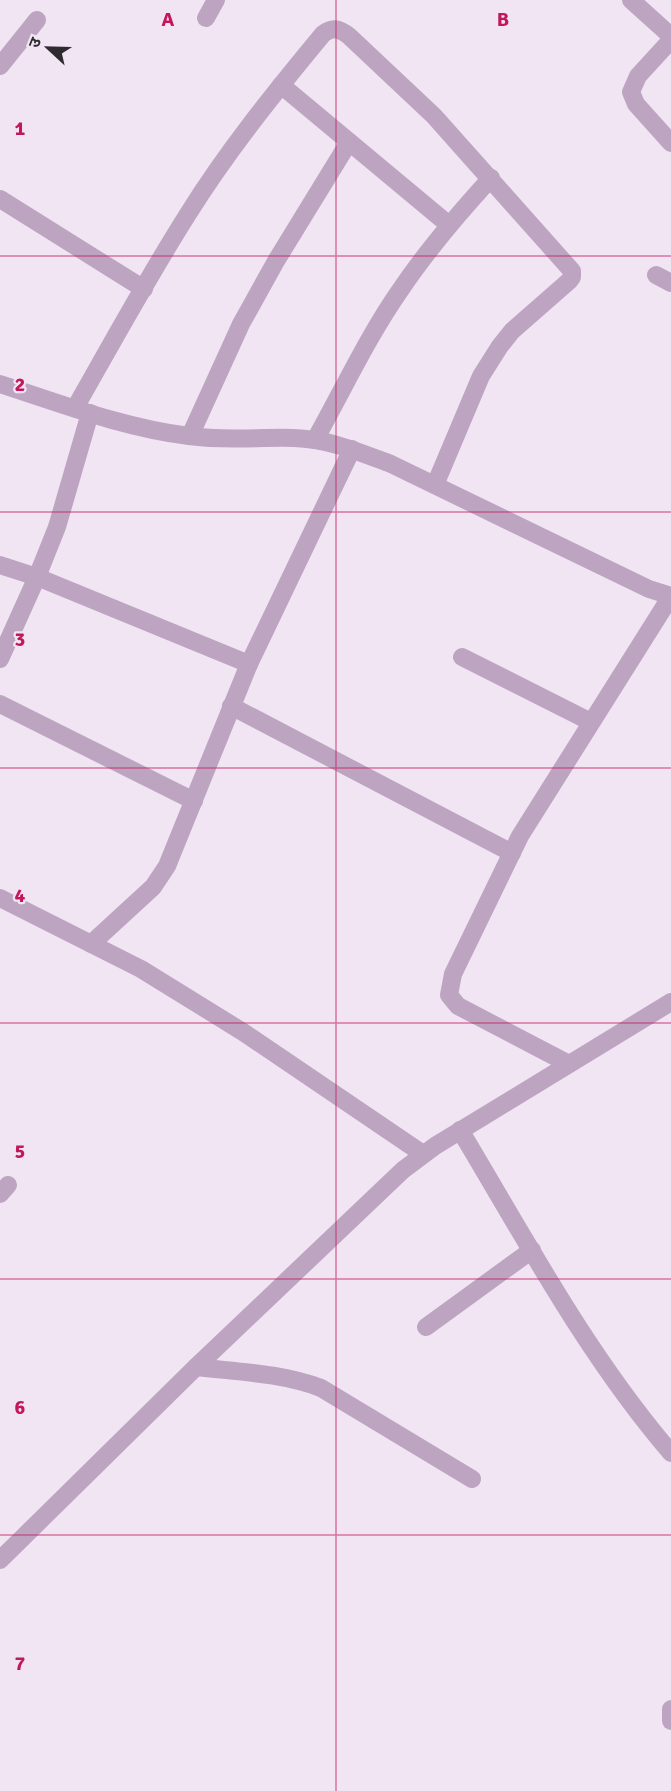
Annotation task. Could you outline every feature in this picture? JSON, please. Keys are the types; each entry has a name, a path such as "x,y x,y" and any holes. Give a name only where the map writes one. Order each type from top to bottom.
{"street":[{"path":"206,18 216,0"},
{"path":"631,0 671,38 638,75 632,92 636,104 671,143"},
{"path":"0,66 38,20"},
{"path":"0,659 37,577 68,494 82,411 144,288 194,205 244,132 323,34 332,29 341,30 434,116 570,267 572,277 566,285 512,331 489,362 435,486"},
{"path":"281,85 449,225"},
{"path":"190,436 241,324 276,261 349,142"},
{"path":"315,440 401,289 449,225 490,178"},
{"path":"0,199 144,288"},
{"path":"0,384 82,411 190,436 295,438 315,440 352,449 391,464 649,589 671,596 520,836 453,974 449,994 458,1006 569,1064"},
{"path":"91,944 159,879 171,859 249,664 352,449"},
{"path":"0,565 37,577 249,664"},
{"path":"462,657 591,722"},
{"path":"0,704 194,801"},
{"path":"231,706 512,853"},
{"path":"0,898 141,969 243,1032 423,1154"},
{"path":"0,1560 373,1197 423,1154 671,1002"},
{"path":"460,1130 607,1372 638,1415 671,1453"},
{"path":"426,1327 532,1250"},
{"path":"196,1367 274,1375 296,1379 321,1388 472,1479"},
{"path":"671,1709 671,1721"}]}
